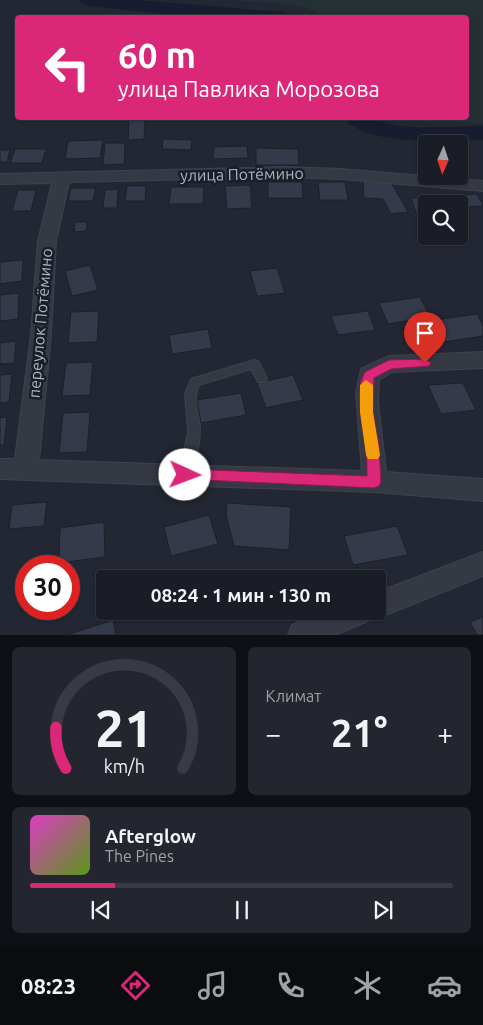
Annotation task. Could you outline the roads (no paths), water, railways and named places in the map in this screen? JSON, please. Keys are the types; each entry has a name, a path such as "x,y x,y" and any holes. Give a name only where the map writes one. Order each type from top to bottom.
{"street":[{"name":"улица Потёмино","path":"0,179 322,173 483,186"},
{"name":"переулок Потёмино","path":"26,469 42,335 47,241 62,178"},
{"path":"374,482 373,446 366,412 366,385 369,375 389,364 483,360"},
{"path":"0,469 374,482 483,490"},
{"path":"386,602 483,564"},
{"path":"302,635 340,620"}],"lane":[{"path":"185,475 192,452 194,430 189,393 195,382 254,364 262,379"}],"waterway":[{"path":"89,0 166,9 243,15"},
{"path":"360,120 385,130 401,133 483,133"}]}
